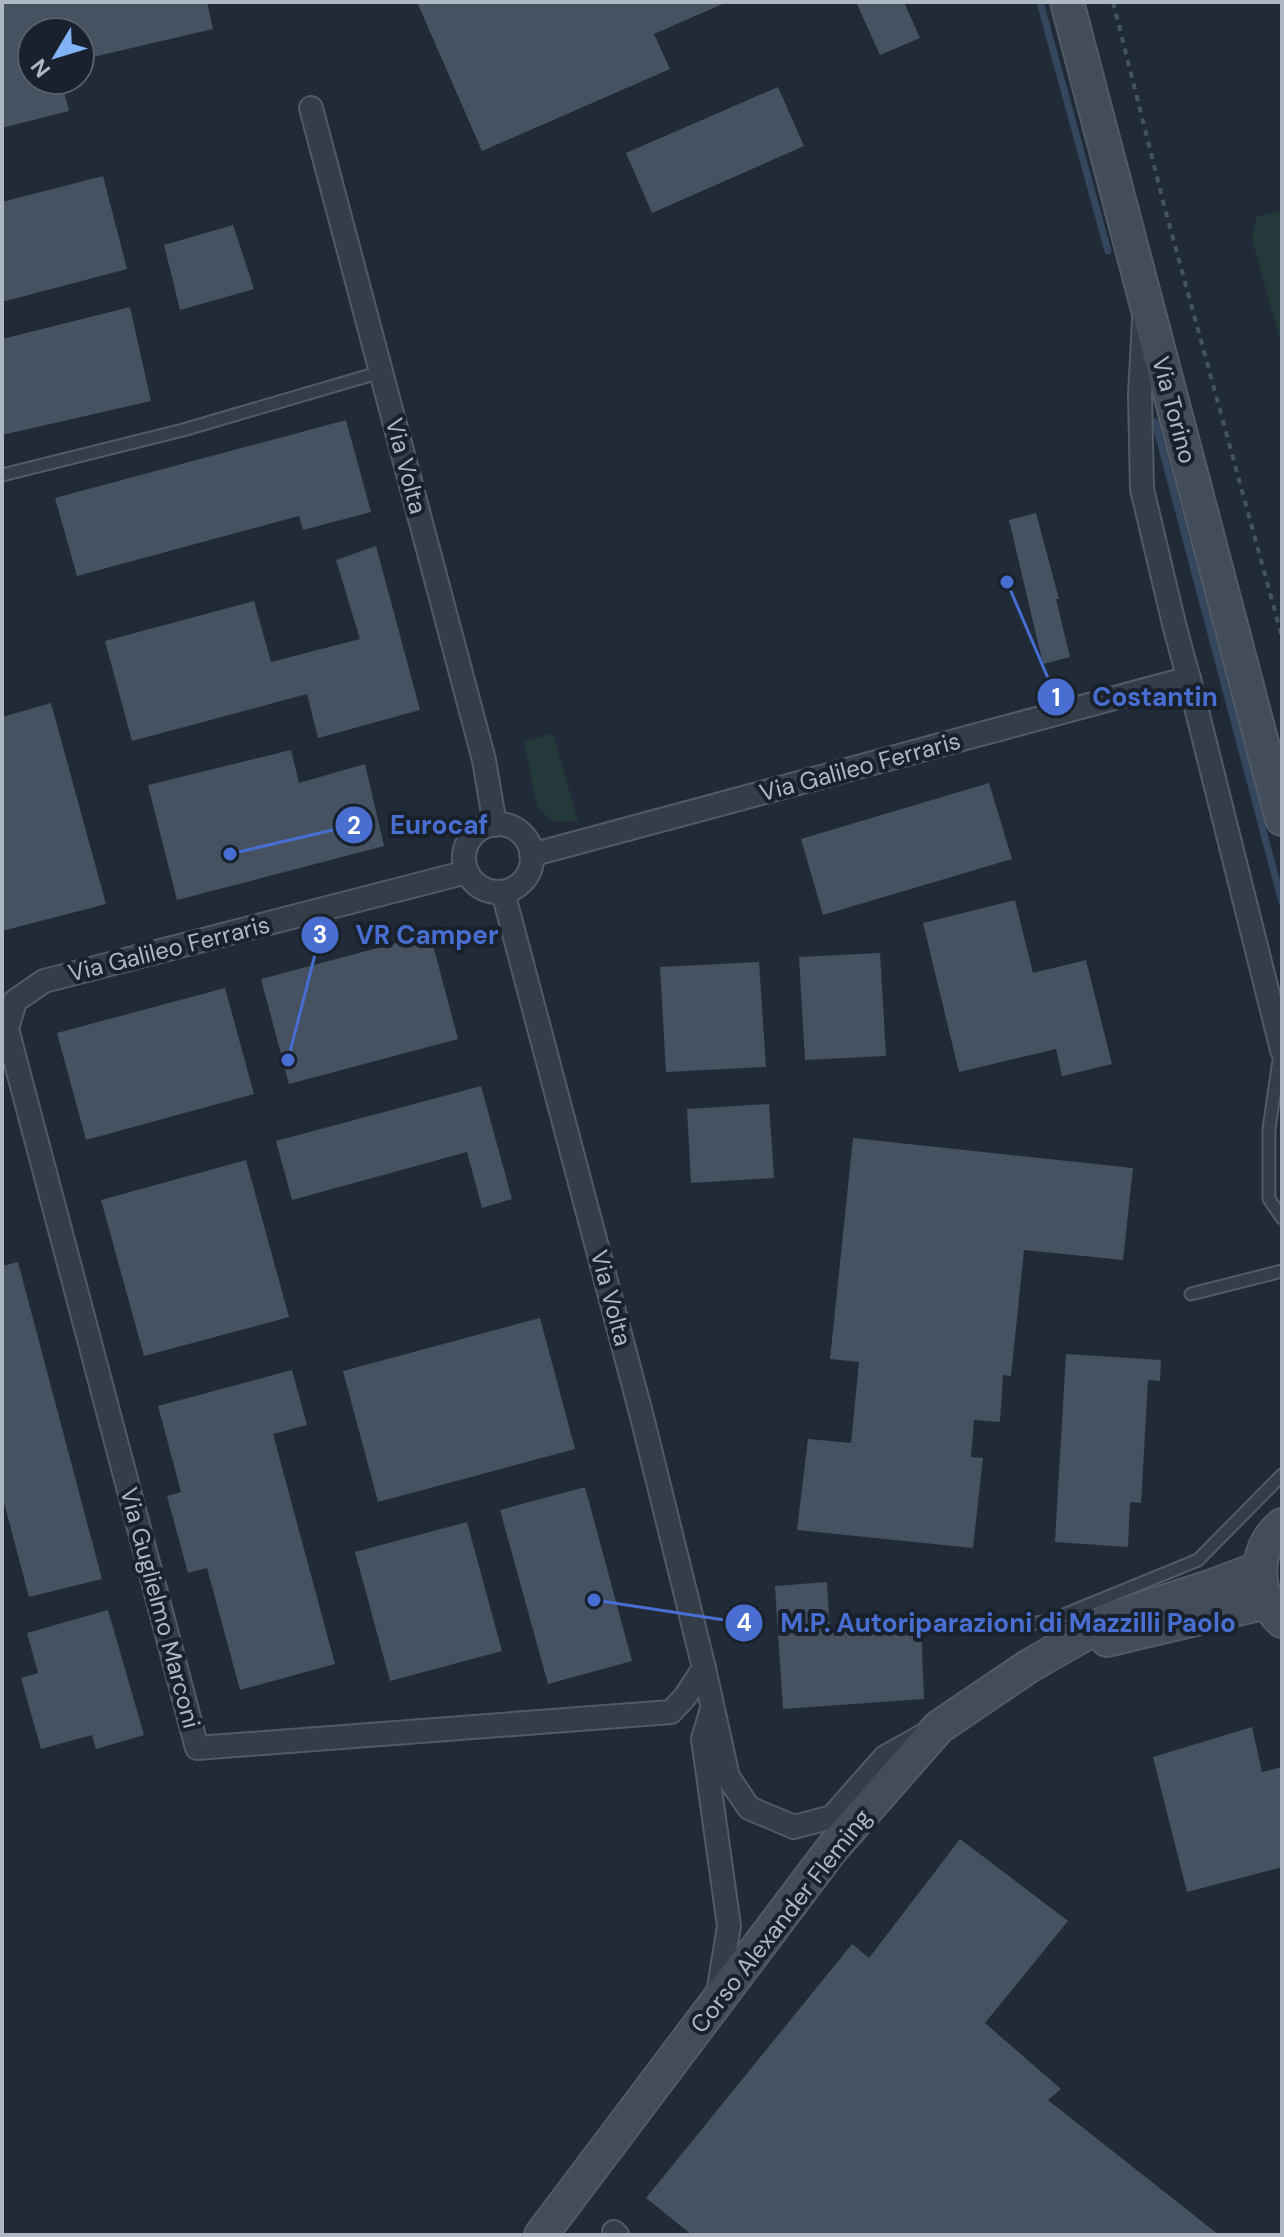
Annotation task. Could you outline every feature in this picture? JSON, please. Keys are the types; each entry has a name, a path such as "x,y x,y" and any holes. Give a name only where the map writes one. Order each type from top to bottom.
{"street":[{"name":"Via Torino","path":"1067,2 1282,819"},
{"name":"Via Volta","path":"311,108 484,760 495,825"},
{"path":"1145,299 1140,394 1142,489 1281,1048"},
{"name":"Via Galileo Ferraris","path":"531,855 1189,678"},
{"path":"495,825 519,832 526,840 531,855 526,879 503,892 478,885 467,872 464,857 472,837 480,830 495,825"},
{"name":"Via Galileo Ferraris","path":"15,1001 44,981 467,872"},
{"name":"Via Volta","path":"503,892 641,1413 728,1777 749,1808 794,1827 832,1817 885,1757 939,1727"},
{"name":"Via Guglielmo Marconi","path":"15,1001 7,1029 197,1748 671,1712 704,1668"},
{"path":"1274,1612 1261,1586 1260,1568 1265,1548 1282,1525"},
{"name":"Corso Alexander Fleming","path":"541,2235 831,1850 939,1727 1000,1685 1111,1619 1260,1568"},
{"name":"Corso Alexander Fleming","path":"1061,1649 1274,1612"},
{"name":"Via Volta","path":"712,1707 703,1739 729,1926 716,2003"}],"lane":[{"path":"2,475 183,430 381,372"},
{"path":"1281,1048 1269,1129 1269,1199 1282,1218"},
{"path":"1191,1294 1282,1271"},
{"path":"1010,1627 1049,1621 1198,1560 1282,1475"}],"path":[{"path":"1113,2 1165,209 1282,637"}],"green space":[{"path":"1282,211 1282,346 1252,240 1256,217"},
{"path":"553,733 578,821 549,819 537,806 524,742"}],"building":[{"path":"2,2 207,2 213,29 96,56 96,16 16,16 16,96 65,96 69,111 2,128"},
{"path":"417,2 727,2 654,34 670,69 482,151"},
{"path":"856,2 904,2 920,38 880,55"},
{"path":"778,87 804,146 652,213 626,153"},
{"path":"103,176 127,269 2,302 2,202"},
{"path":"233,225 254,289 180,310 164,245"},
{"path":"130,307 151,401 2,435 2,339"},
{"path":"346,420 371,512 303,530 299,516 77,576 55,498"},
{"path":"1036,513 1059,599 1056,599 1070,657 1043,664 1009,520"},
{"path":"376,546 420,710 318,738 307,694 132,741 105,641 254,601 271,662 360,639 336,560"},
{"path":"51,703 106,904 2,931 2,717"},
{"path":"291,750 299,783 365,764 384,846 177,900 148,785"},
{"path":"989,783 1012,859 823,915 801,839"},
{"path":"1015,900 1033,973 1086,960 1112,1064 1062,1076 1056,1049 959,1072 923,923"},
{"path":"430,934 458,1039 289,1084 261,979"},
{"path":"880,953 886,1056 805,1060 799,957"},
{"path":"759,962 766,1067 666,1072 660,967"},
{"path":"225,988 254,1094 86,1140 57,1033"},
{"path":"481,1086 512,1199 482,1208 467,1152 292,1200 276,1141"},
{"path":"769,1104 774,1178 691,1183 687,1109"},
{"path":"853,1138 1133,1168 1123,1260 1024,1250 1011,1376 1003,1375 1000,1422 974,1420 971,1457 983,1458 973,1548 797,1530 808,1439 851,1443 859,1362 830,1359"},
{"path":"246,1160 289,1317 144,1356 101,1200"},
{"path":"18,1262 102,1579 29,1597 2,1495 2,1266"},
{"path":"540,1318 575,1449 378,1502 343,1371"},
{"path":"1066,1354 1161,1360 1160,1381 1148,1380 1141,1503 1130,1502 1128,1547 1055,1542"},
{"path":"292,1370 307,1425 273,1434 335,1664 240,1690 207,1568 188,1573 167,1496 181,1492 158,1406"},
{"path":"585,1487 632,1661 548,1684 500,1510"},
{"path":"467,1522 502,1651 390,1681 355,1552"},
{"path":"827,1582 830,1632 921,1625 924,1699 783,1709 775,1586"},
{"path":"108,1610 144,1735 96,1749 92,1735 41,1749 21,1678 38,1673 27,1633"},
{"path":"1252,1727 1262,1772 1282,1767 1282,1867 1187,1892 1153,1757"},
{"path":"960,1839 1068,1921 985,2023 1061,2089 1048,2100 1219,2235 692,2235 646,2198 852,1944 869,1958"}],"waterway":[{"path":"1040,2 1108,251"},
{"path":"1155,422 1282,902"}],"place":[{"name":"Costantin","path":"1007,582"},
{"name":"Eurocaf","path":"230,854"},
{"name":"VR Camper","path":"288,1060"},
{"name":"M.P. Autoriparazioni di Mazzilli Paolo","path":"594,1600"}]}
